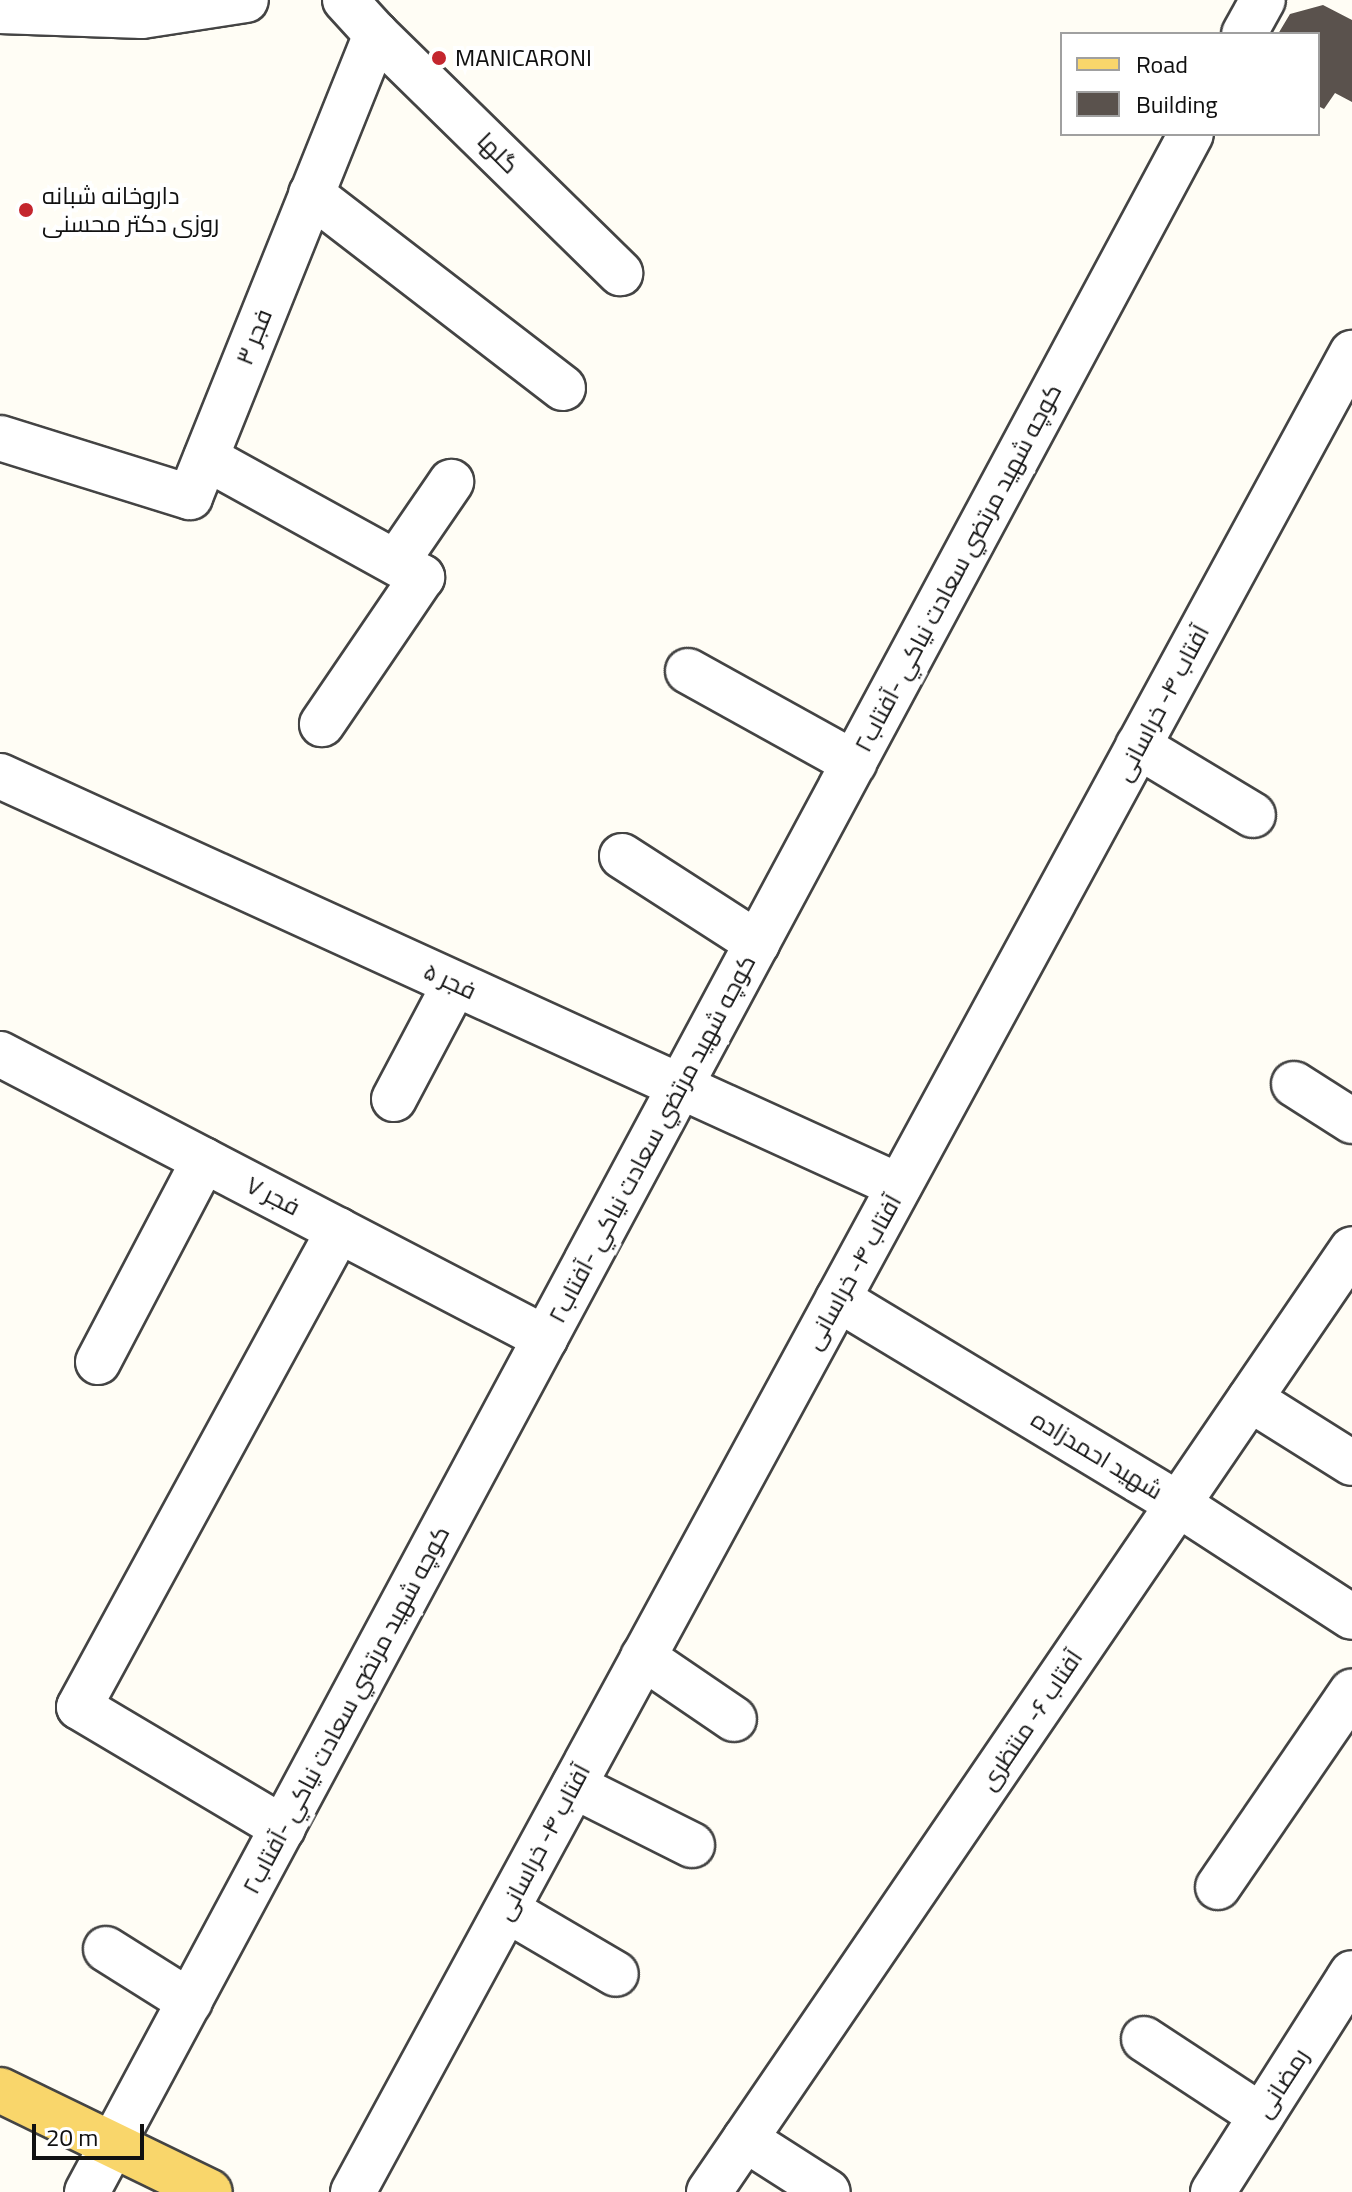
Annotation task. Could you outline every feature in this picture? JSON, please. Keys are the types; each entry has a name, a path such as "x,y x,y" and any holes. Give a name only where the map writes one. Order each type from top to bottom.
{"main road":[{"path":"0,2090 210,2192"}],"street":[{"path":"0,11 142,16 246,0"},
{"path":"345,0 376,34"},
{"path":"1245,32 1263,0"},
{"name":"فجر ۳","path":"0,438 190,497 376,34"},
{"name":"گلها","path":"376,34 620,273"},
{"name":"كوچه شهيد مرتضي سعادت نياكي -آفتاب۲","path":"87,2192 1190,136"},
{"path":"311,194 563,388"},
{"name":"آفتاب ۴- خراسانی","path":"353,2192 1352,353"},
{"path":"206,458 422,577 322,724"},
{"path":"397,561 451,482"},
{"path":"688,671 854,763"},
{"path":"1138,746 1253,815"},
{"name":"فجر ۵","path":"0,776 899,1186"},
{"path":"622,856 757,943"},
{"path":"394,1099 455,984"},
{"name":"فجر ۷","path":"0,1054 545,1338"},
{"path":"1294,1084 1352,1121"},
{"path":"98,1362 204,1160"},
{"path":"283,1828 79,1707 339,1230"},
{"name":"آفتاب ۶- منتظری","path":"709,2192 1352,1249"},
{"name":"شهید احمدزاده","path":"838,1299 1178,1504 1352,1617"},
{"path":"1250,1399 1352,1463"},
{"path":"643,1657 734,1719"},
{"path":"1218,1887 1352,1691"},
{"path":"574,1786 692,1845"},
{"path":"507,1910 616,1974"},
{"path":"106,1949 190,2002"},
{"name":"رمضانی","path":"1213,2192 1352,1973"},
{"path":"1144,2039 1261,2116"},
{"path":"745,2139 828,2192"}],"building":[{"path":"1323,5 1352,20 1352,102 1335,93 1324,109 1320,107 1320,32 1279,32 1290,14"}],"place":[{"name":"MANICARONI","path":"439,58"},
{"name":"داروخانه شبانه روزی دکتر محسنی","path":"26,210"}]}
